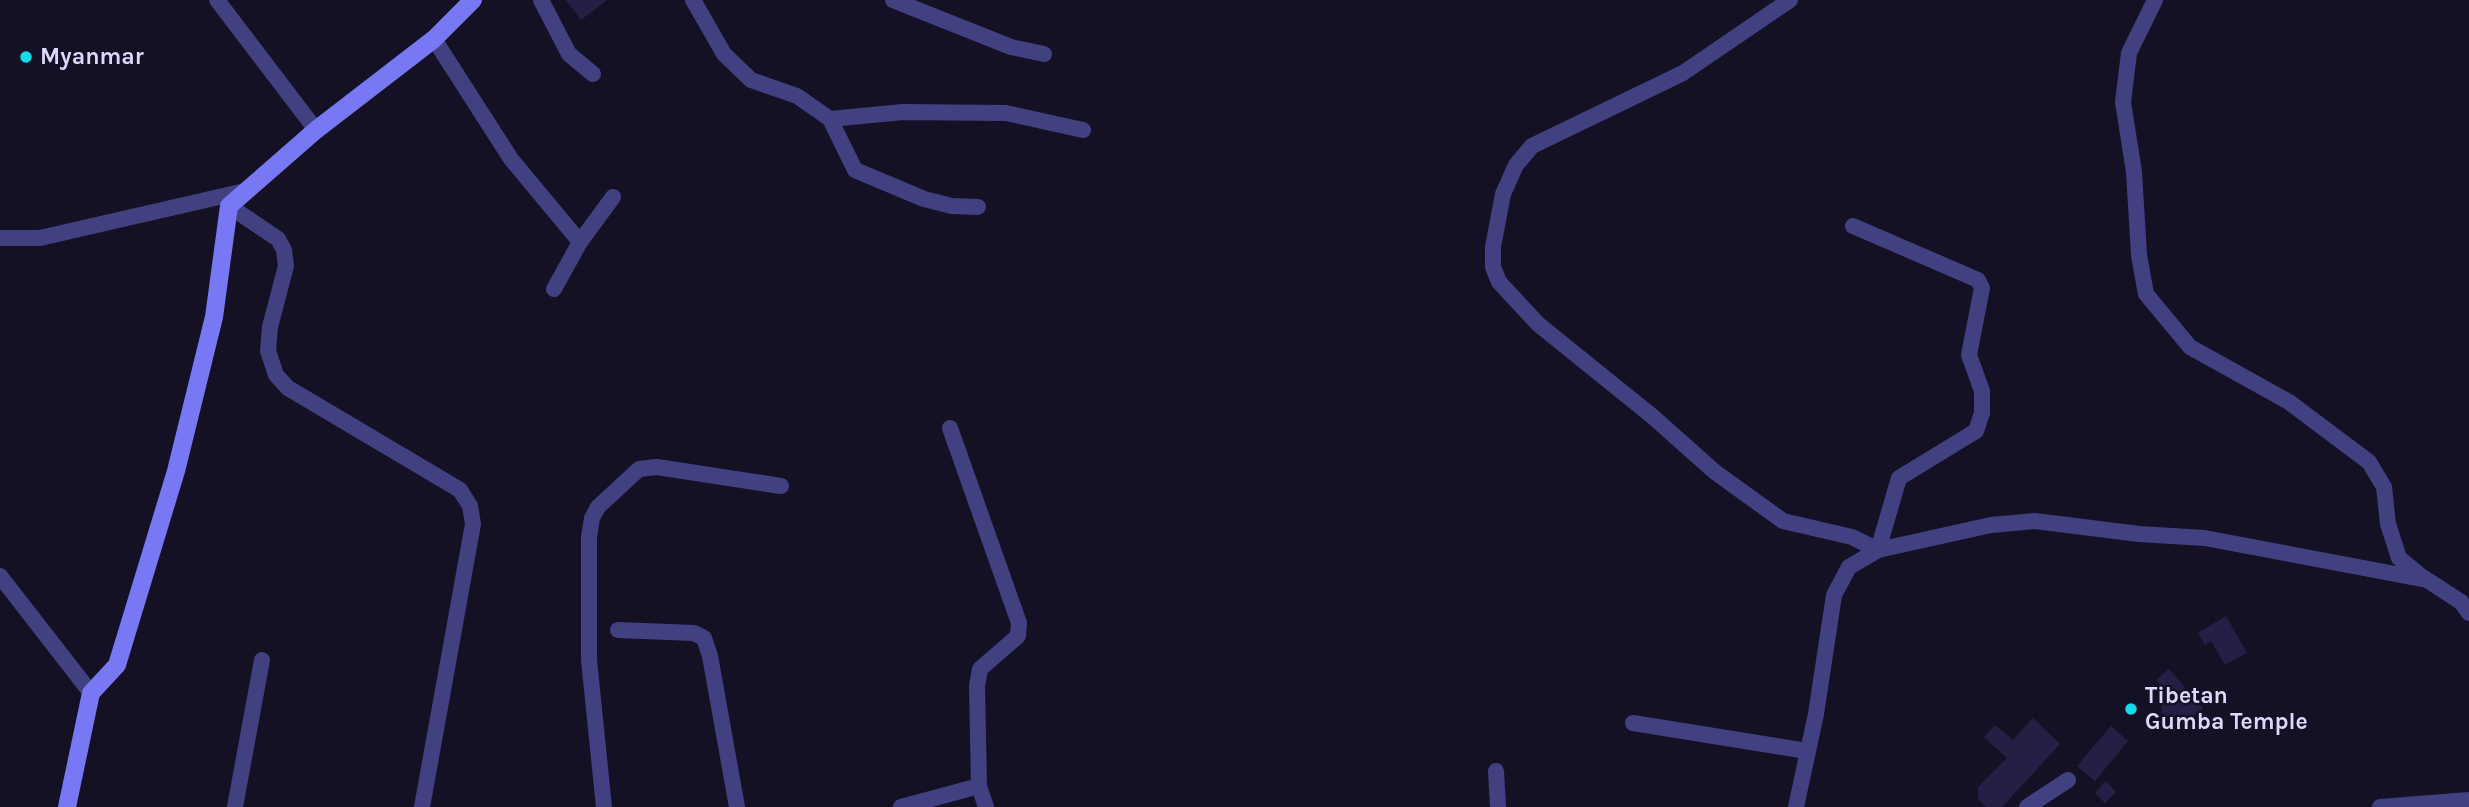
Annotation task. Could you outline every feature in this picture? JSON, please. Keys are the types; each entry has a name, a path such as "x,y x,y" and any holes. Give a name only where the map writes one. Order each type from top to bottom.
{"street":[{"path":"217,0 316,130"},
{"path":"67,807 91,694 117,665 176,471 214,317 229,206 316,130 434,39 474,0"},
{"path":"541,0 569,54 593,74"},
{"path":"693,0 724,54 751,80 797,96 830,119 855,170 924,199 952,206 978,207"},
{"path":"893,0 1011,47 1044,54"},
{"path":"1790,0 1683,73 1532,146 1516,164 1503,194 1493,247 1493,267 1499,282 1538,324 1652,416 1715,472 1783,521 1852,537 1878,550"},
{"path":"2155,0 2129,53 2123,102 2134,172 2138,255 2146,294 2190,347 2289,402 2369,462 2384,487 2388,524 2399,558 2466,605"},
{"path":"434,39 511,159 580,242"},
{"path":"830,119 903,112 1006,113 1083,130"},
{"path":"0,238 40,238 245,191"},
{"path":"554,289 580,242 613,197"},
{"path":"229,206 278,239 284,250 286,266 270,327 268,351 276,375 288,388 460,490 470,506 473,524 422,807"},
{"path":"1853,226 1978,281 1982,288 1969,355 1982,391 1982,414 1976,430 1899,478 1892,492 1878,550"},
{"path":"950,428 1018,623 1018,636 980,669 977,686 979,786 986,807"},
{"path":"604,807 589,660 589,537 592,518 598,507 639,469 657,467 781,486"},
{"path":"1796,807 1816,714 1834,595 1849,567 1878,550 1991,526 2035,521 2139,534 2205,538 2427,580"},
{"path":"0,576 91,694"},
{"path":"618,630 694,633 704,638 710,656 737,807"},
{"path":"235,807 262,660"},
{"path":"1633,723 1807,751"},
{"path":"1496,771 1499,807"},
{"path":"2027,807 2068,780"},
{"path":"901,807 979,786"},
{"path":"2381,807 2469,800"}],"building":[{"path":"566,0 607,0 581,20"},
{"path":"2226,616 2247,653 2225,665 2211,641 2205,645 2198,633"},
{"path":"2169,669 2203,708 2188,721 2164,725 2161,703 2174,701 2156,680"},
{"path":"2033,718 2060,744 2002,807 1986,807 1978,799 1978,787 2007,758 1984,737 1995,725 2013,740"},
{"path":"2111,726 2128,741 2095,781 2077,766"},
{"path":"2106,781 2116,792 2105,803 2095,793"}],"place":[{"name":"Myanmar","path":"26,57"},
{"name":"Tibetan Gumba Temple","path":"2131,709"}]}
